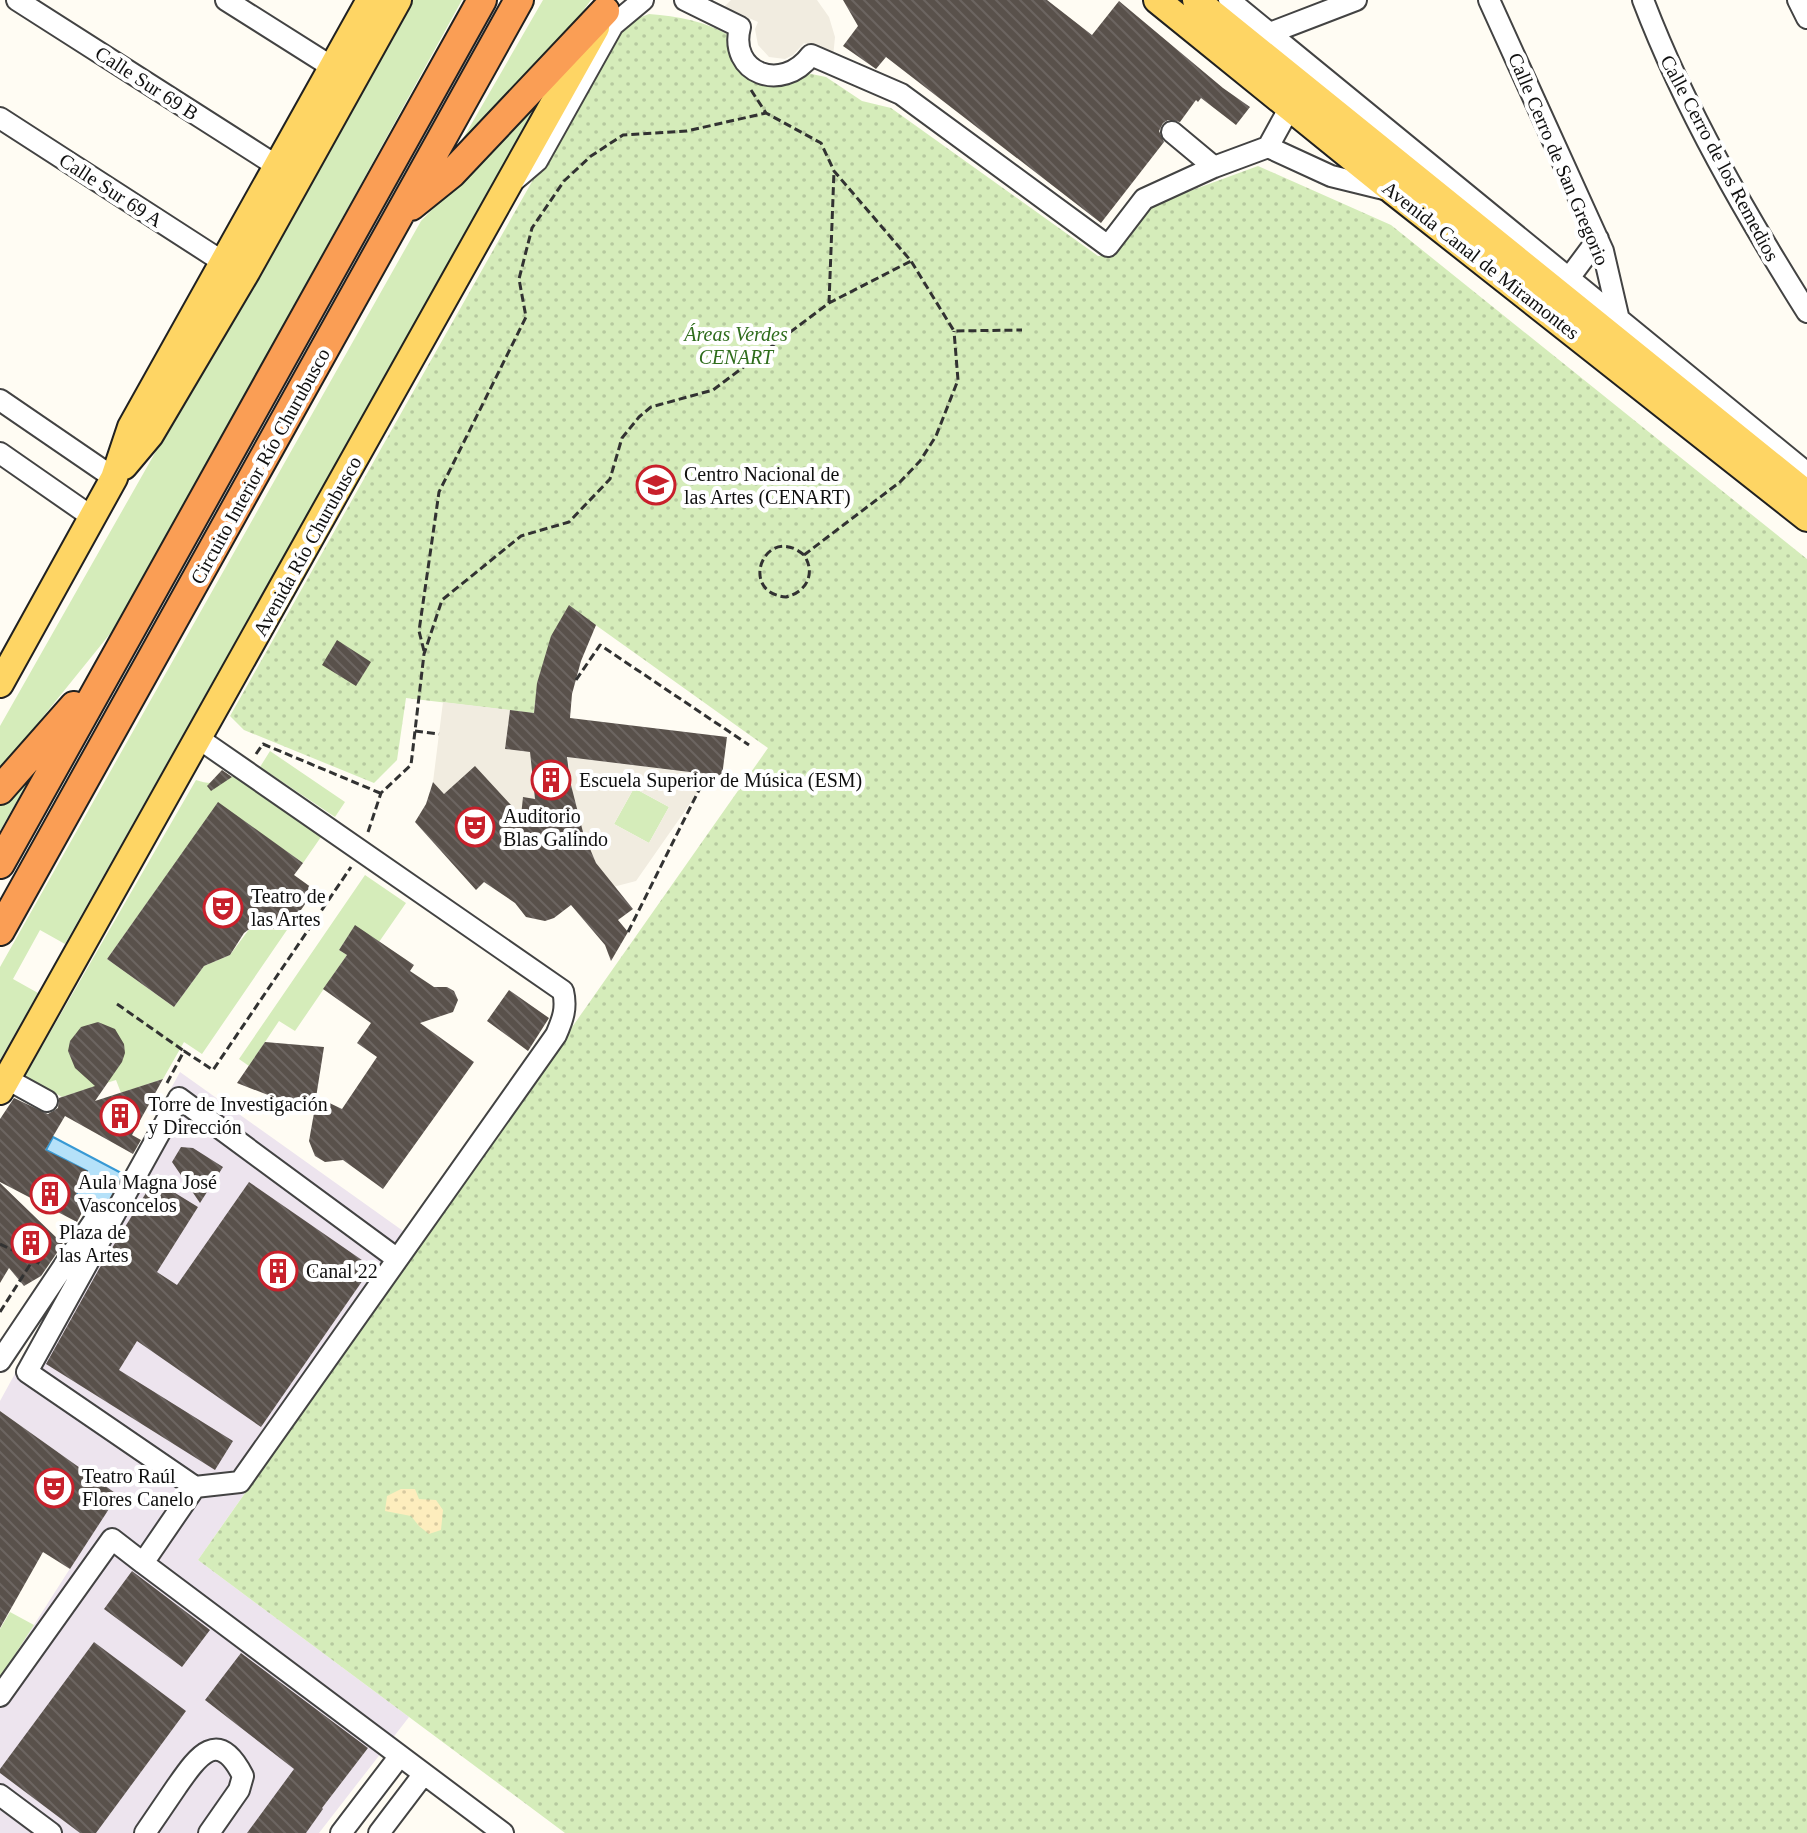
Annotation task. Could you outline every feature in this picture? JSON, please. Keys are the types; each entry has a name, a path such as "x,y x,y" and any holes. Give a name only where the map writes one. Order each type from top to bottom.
{"highway":[{"name":"Circuito Interior Río Churubusco","path":"0,864 482,0"},
{"name":"Circuito Interior Río Churubusco","path":"0,931 519,0"},
{"path":"401,214 452,173 608,6"},
{"path":"0,790 116,657"}],"main road":[{"path":"0,682 114,478 150,435 235,266 277,166 370,0"},
{"path":"235,266 398,0"},
{"name":"Avenida Canal de Miramontes","path":"1157,0 1394,192 1807,518"},
{"name":"Avenida Canal de Miramontes","path":"1196,0 1807,494"},
{"name":"Avenida Río Churubusco","path":"3,1085 608,6"},
{"path":"1299,59 1318,88 1345,119"}],"street":[{"name":"Calle Sur 69 B","path":"17,0 277,166"},
{"path":"226,0 332,67"},
{"path":"510,184 537,161 613,25 643,0"},
{"path":"685,0 740,27 738,42 746,63 764,75 777,77 797,71 811,55 901,94 963,128 1108,246 1144,199 1214,167 1268,147 1290,107"},
{"name":"Avenida Canal de Miramontes","path":"1229,0 1807,473"},
{"path":"1270,33 1323,6 1356,0"},
{"name":"Calle Cerro de San Gregorio","path":"1489,0 1603,251 1619,320"},
{"name":"Calle Cerro de los Remedios","path":"1643,0 1663,52 1754,228 1807,312"},
{"path":"1798,0 1807,18"},
{"name":"Calle Sur 69 A","path":"0,118 235,266"},
{"path":"1172,132 1214,167"},
{"path":"1268,147 1331,176 1394,192"},
{"path":"1569,278 1598,239"},
{"path":"0,400 114,478"},
{"path":"0,453 92,517"},
{"path":"198,738 563,991 566,1003 564,1016 556,1035 240,1482 195,1487 27,1372 179,1098 396,1258"},
{"path":"3,1085 47,1101"},
{"path":"0,1361 100,1212"},
{"path":"143,1563 195,1487"},
{"path":"0,1696 112,1539 503,1833"},
{"path":"145,1833 198,1756 212,1750 226,1751 243,1776 239,1790 209,1833"},
{"path":"341,1833 399,1757"},
{"path":"379,1833 423,1775"},
{"path":"0,1795 51,1833"}],"path":[{"path":"746,63 749,86 766,113 821,143 834,171 911,261 954,331 958,380 936,436 920,461 900,482 804,555"},
{"path":"424,654 419,631 439,492 526,317 519,279 532,228 564,181 591,156 623,135 687,131 766,113"},
{"path":"829,303 834,171"},
{"path":"117,1004 213,1070 362,852 381,793 411,765 424,654 442,600 521,536 569,522 610,479 622,438 651,407 713,390 829,303 911,261"},
{"path":"954,331 1022,330"},
{"path":"793,547 804,555 810,575 801,590 794,595 779,596 763,585 760,565 772,550 793,547"},
{"path":"576,680 600,645 749,745"},
{"path":"415,731 439,734"},
{"path":"245,771 263,744 381,793"},
{"path":"628,932 701,786"},
{"path":"166,1085 184,1051"},
{"path":"0,1244 59,1274"},
{"path":"0,1312 33,1260"}],"shaded area":[{"path":"731,0 817,0 829,17 835,37 833,57 804,43 785,59 769,57 758,45 755,29 758,22 724,7"},
{"path":"443,702 510,710 505,749 530,752 541,829 444,794 433,782"},
{"path":"568,757 710,775 636,881 613,887 596,863 583,832 570,781","holes":["634,788 669,807 649,843 614,824"]},
{"path":"180,1072 420,1243 198,1560 409,1717 319,1833 0,1833 0,1678 117,1495 0,1411 0,1401"}],"green space":[{"path":"412,0 462,0 122,619 0,770 0,726"},
{"path":"543,0 591,0 562,40 450,161"},
{"name":"Áreas Verdes CENART","path":"649,14 701,23 730,36 734,58 826,77 862,101 891,108 1098,256 1115,255 1149,206 1258,166 1391,225 1807,559 1807,1833 565,1833 198,1560 768,748 569,606 546,657 534,713 406,698 397,760 374,783 244,730 230,716 617,31"},
{"path":"542,97 65,944 40,930 13,979 38,993 0,1060 0,967 421,221"},
{"path":"270,751 345,802 335,817 260,767"},
{"path":"42,757 0,831 0,806"},
{"path":"238,773 323,834 303,863 218,803 107,959 174,1007 204,966 230,955 250,928 278,930 289,927 202,1054 184,1042 163,1079 121,1093 116,1080 62,1097 25,1076 196,780 218,782"},
{"path":"634,788 669,807 649,843 614,824"},
{"path":"365,875 406,903 379,942 355,926 339,950 347,955 295,1031 279,1021 249,1066 239,1059"},
{"path":"10,1612 34,1625 0,1678 0,1629"}],"sand":[{"path":"401,1489 415,1489 419,1499 436,1500 443,1510 441,1530 429,1534 411,1516 385,1511 387,1496"}],"water":[{"path":"53,1137 125,1175 105,1210 76,1195 87,1171 46,1150"}],"building":[{"path":"843,0 1047,0 1092,35 1119,1 1250,107 1236,125 1201,98 1198,102 1196,100 1180,122 1168,120 1163,123 1159,131 1164,142 1101,223 886,57 876,69 843,46 858,26"},
{"name":"Escuela Superior de Música (ESM)","path":"569,605 596,625 581,661 572,694 570,718 727,737 722,776 567,757 583,832 596,863 633,909 618,920 628,932 611,961 605,945 571,905 545,921 526,917 515,903 484,882 476,890 415,822 426,804 433,782 444,794 475,766 521,816 523,797 535,799 530,752 505,749 510,710 534,713 537,683 551,636"},
{"path":"337,640 371,662 356,686 322,665"},
{"path":"222,770 232,777 211,791 207,786"},
{"name":"Teatro de las Artes","path":"218,802 303,863 294,875 315,890 289,927 263,930 252,927 244,933 230,955 204,966 174,1007 107,959"},
{"path":"355,925 414,965 410,971 434,987 447,987 454,991 458,1000 453,1012 420,1023 474,1062 383,1189 343,1160 325,1162 315,1156 309,1141 314,1113 237,1083 265,1042 324,1047 315,1104 319,1098 342,1109 377,1057 357,1043 371,1023 323,989 347,955 339,950"},
{"path":"509,990 549,1018 528,1051 487,1021"},
{"path":"98,1022 115,1029 124,1044 125,1053 95,1101 163,1079 132,1135 141,1140 133,1154 65,1116 45,1150 88,1171 76,1195 88,1201 77,1222 0,1182 0,1119 14,1098 48,1114 58,1108 59,1098 95,1086 75,1068 68,1051 70,1041 81,1027"},
{"path":"181,1147 193,1148 223,1167 200,1203 172,1162"},
{"path":"154,1180 198,1207 157,1272 177,1285 249,1182 372,1267 261,1427 137,1341 119,1370 233,1441 215,1470 46,1364"},
{"name":"Plaza de las Artes","path":"0,1183 63,1244 41,1276 24,1286 9,1268 0,1283"},
{"name":"Teatro Raúl Flores Canelo","path":"0,1411 118,1495 70,1569 43,1552 0,1628"},
{"path":"132,1571 210,1630 182,1667 104,1609"},
{"path":"94,1642 186,1711 96,1833 80,1833 0,1773 0,1769"},
{"path":"241,1653 368,1748 306,1833 247,1833 294,1769 205,1700"}],"place":[{"name":"Centro Nacional de las Artes (CENART)","path":"656,485"},
{"name":"Escuela Superior de Música (ESM)","path":"551,780"},
{"name":"Auditorio Blas Galindo","path":"475,827"},
{"name":"Teatro de las Artes","path":"223,908"},
{"name":"Torre de Investigación y Dirección","path":"120,1116"},
{"name":"Aula Magna José Vasconcelos","path":"50,1194"},
{"name":"Plaza de las Artes","path":"31,1243"},
{"name":"Canal 22","path":"278,1271"},
{"name":"Teatro Raúl Flores Canelo","path":"54,1488"}]}
